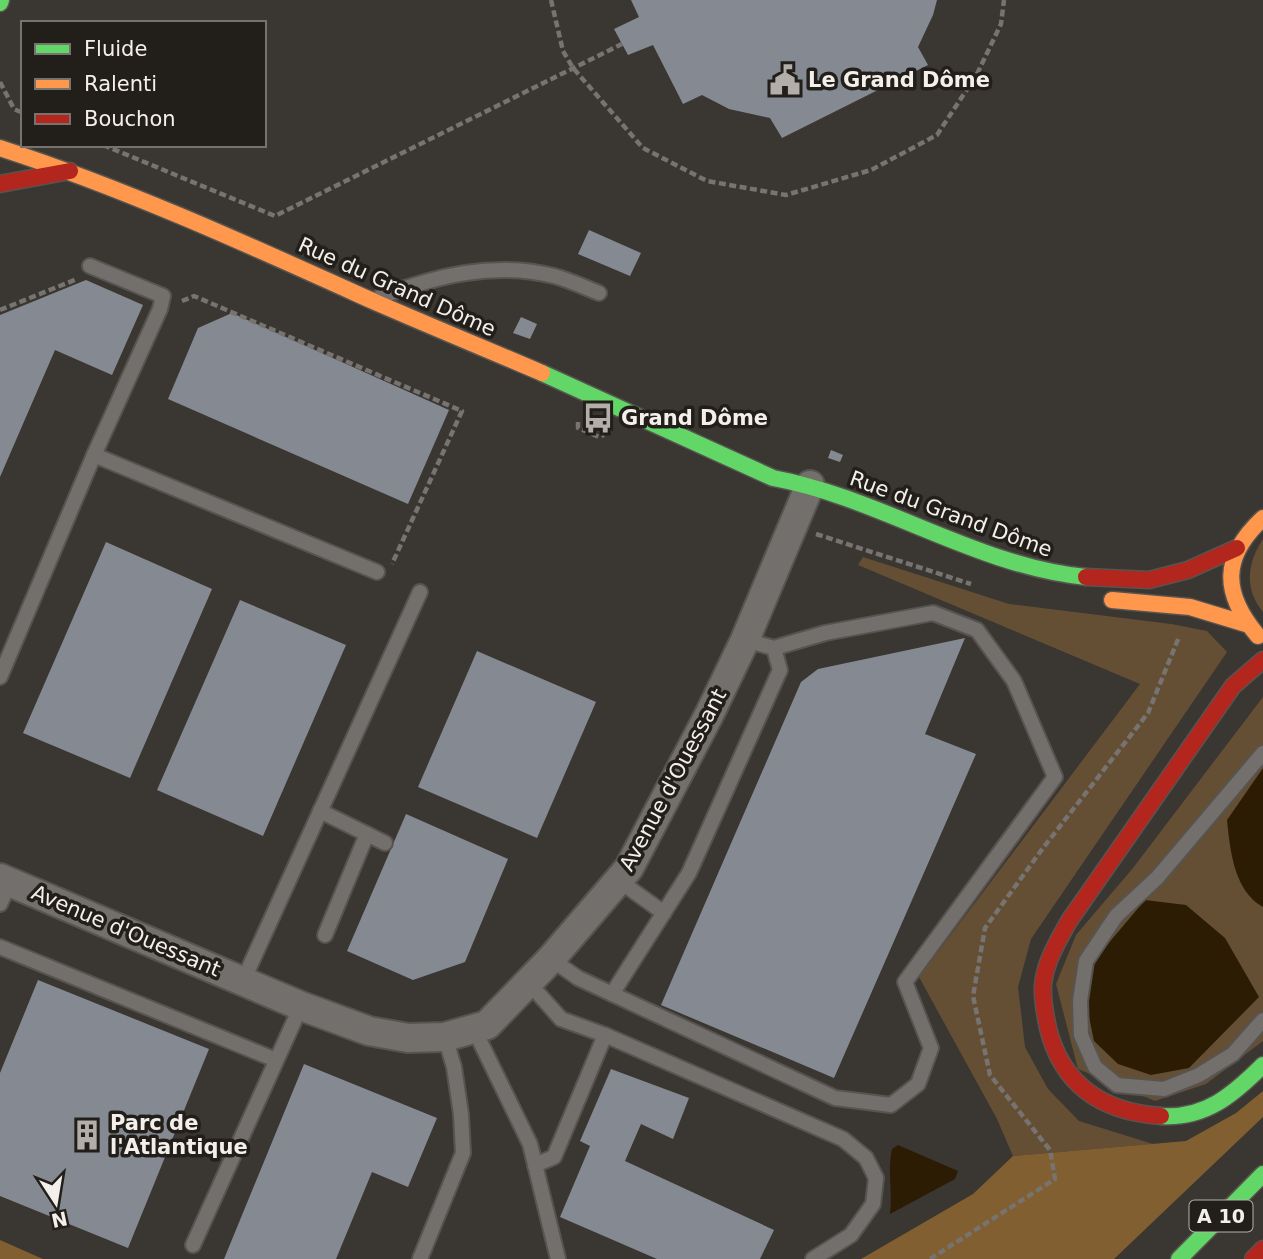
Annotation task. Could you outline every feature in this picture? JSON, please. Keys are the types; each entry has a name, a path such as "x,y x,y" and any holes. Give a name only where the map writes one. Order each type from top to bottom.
{"main road":[{"name":"Rue du Grand Dôme","path":"0,148 70,171 190,218 571,385 773,478 808,499 910,526 987,554 1054,574 1110,580 1149,580 1188,570 1237,548"},
{"path":"0,184 70,171"},
{"name":"Rue du Grand Dôme","path":"773,478 808,499"},
{"path":"1245,624 1231,587 1231,567 1237,548 1250,528 1263,518"},
{"path":"1093,598 1190,607 1245,624 1263,639"},
{"path":"1263,660 1233,686 1069,921 1052,954 1043,986 1052,1038 1069,1076 1093,1097 1118,1108 1145,1115 1172,1116 1202,1112 1232,1096 1263,1065"},
{"name":"A 10","path":"1179,1259 1263,1174"},
{"name":"A 10","path":"1253,1259 1263,1249"}],"street":[{"name":"Avenue d'Ouessant","path":"3,888 369,1031 408,1038 445,1037 487,1025 551,959 629,868 709,715 808,499"}],"lane":[{"path":"372,300 437,277 508,268 555,276 599,293"},
{"path":"0,677 94,455 160,309 163,296 88,271"},
{"path":"94,455 382,574"},
{"path":"243,981 420,592"},
{"path":"551,959 578,978 835,1098 891,1105 918,1084 931,1048 905,982 1055,777 1014,681 977,630 933,613 825,633 774,648 745,640"},
{"path":"612,994 689,873 780,670 774,648"},
{"path":"1263,753 1157,878 1116,915 1086,961 1080,1001 1081,1035 1095,1068 1117,1085 1164,1089 1199,1075 1233,1054 1263,1020"},
{"path":"320,811 384,843"},
{"path":"325,935 367,834"},
{"path":"618,880 664,913"},
{"path":"0,947 276,1060"},
{"path":"528,982 561,1019 605,1035 843,1139 866,1158 876,1178 873,1204 851,1235 813,1259"},
{"path":"193,1245 300,1006"},
{"path":"474,1029 530,1144 558,1259"},
{"path":"535,1165 554,1157 605,1035"},
{"path":"420,1259 463,1153 454,1067 445,1037"}],"path":[{"path":"551,0 563,51 573,68 643,148 707,181 786,195 871,170 937,135 977,74 1001,24 1004,0"},
{"path":"108,147 275,216 622,44"},
{"path":"0,82 14,109 21,112"},
{"path":"0,310 88,271"},
{"path":"160,309 194,296 463,411 382,574"}],"shaded area":[{"path":"1263,539 1263,612 1253,594 1250,576 1254,557"},
{"path":"863,557 1009,604 1207,631 1227,652 1031,939 1018,987 1025,1047 1048,1089 1079,1121 1153,1144 1013,1156 997,1119 919,977 1140,684 858,565"},
{"path":"1263,697 1263,1041 1206,1084 1155,1101 1078,1069 1056,984 1076,935 1133,868"},
{"path":"1263,768 1263,907 1246,891 1235,869 1227,820"},
{"path":"1145,900 1186,905 1225,938 1259,997 1189,1068 1151,1075 1118,1064 1094,1041 1085,997 1096,958"},
{"path":"1263,1091 1263,1117 1114,1259 861,1259 973,1194 1013,1156 1186,1141 1236,1113"},
{"path":"898,1145 958,1171 955,1179 890,1214 891,1157 892,1149"},
{"path":"0,1240 43,1259 0,1259"}],"building":[{"name":"Le Grand Dôme","path":"631,0 937,0 918,47 928,65 782,138 770,118 729,109 702,95 683,104 653,45 628,55 614,29 639,17"},
{"path":"589,230 641,253 630,276 578,254"},
{"path":"86,280 143,305 112,375 55,350 0,477 0,315"},
{"path":"232,313 449,410 408,504 168,399 198,328"},
{"path":"521,317 537,324 530,339 513,333"},
{"path":"831,450 843,455 840,462 828,458"},
{"path":"106,542 212,589 130,778 23,733"},
{"path":"240,600 346,645 263,836 157,790"},
{"path":"965,638 925,734 976,754 834,1078 661,1005 801,682 818,669"},
{"path":"477,651 596,702 537,838 418,787"},
{"path":"406,814 508,859 465,962 413,980 347,951"},
{"name":"Parc de l'Atlantique","path":"38,980 209,1049 128,1248 0,1196 0,1073"},
{"path":"304,1064 437,1118 408,1187 372,1172 336,1259 224,1259"},
{"path":"611,1069 689,1098 673,1139 641,1124 625,1161 774,1230 760,1259 657,1259 560,1217 590,1146 580,1141"}],"traffic: fast":[{"path":"542,373 773,478 852,500 1006,560 1086,577"},
{"path":"1161,1116 1191,1114 1205,1109 1241,1086 1263,1065"},
{"path":"1179,1259 1263,1174"}],"traffic: slow":[{"path":"0,148 96,182 189,220 542,373"},
{"path":"1258,636 1238,605 1231,576 1239,547 1263,518"},
{"path":"1112,600 1190,607 1246,624"}],"traffic: jam":[{"path":"0,184 70,171"},
{"path":"1086,577 1149,580 1188,570 1237,548"},
{"path":"1161,1116 1120,1109 1088,1092 1074,1080 1054,1048 1048,1028 1043,996 1044,976 1069,921 1233,686 1263,660"},
{"path":"1253,1259 1263,1249"}],"place":[{"name":"Le Grand Dôme","path":"785,80"},
{"name":"Grand Dôme","path":"598,418"},
{"name":"Parc de l'Atlantique","path":"87,1135"}]}
